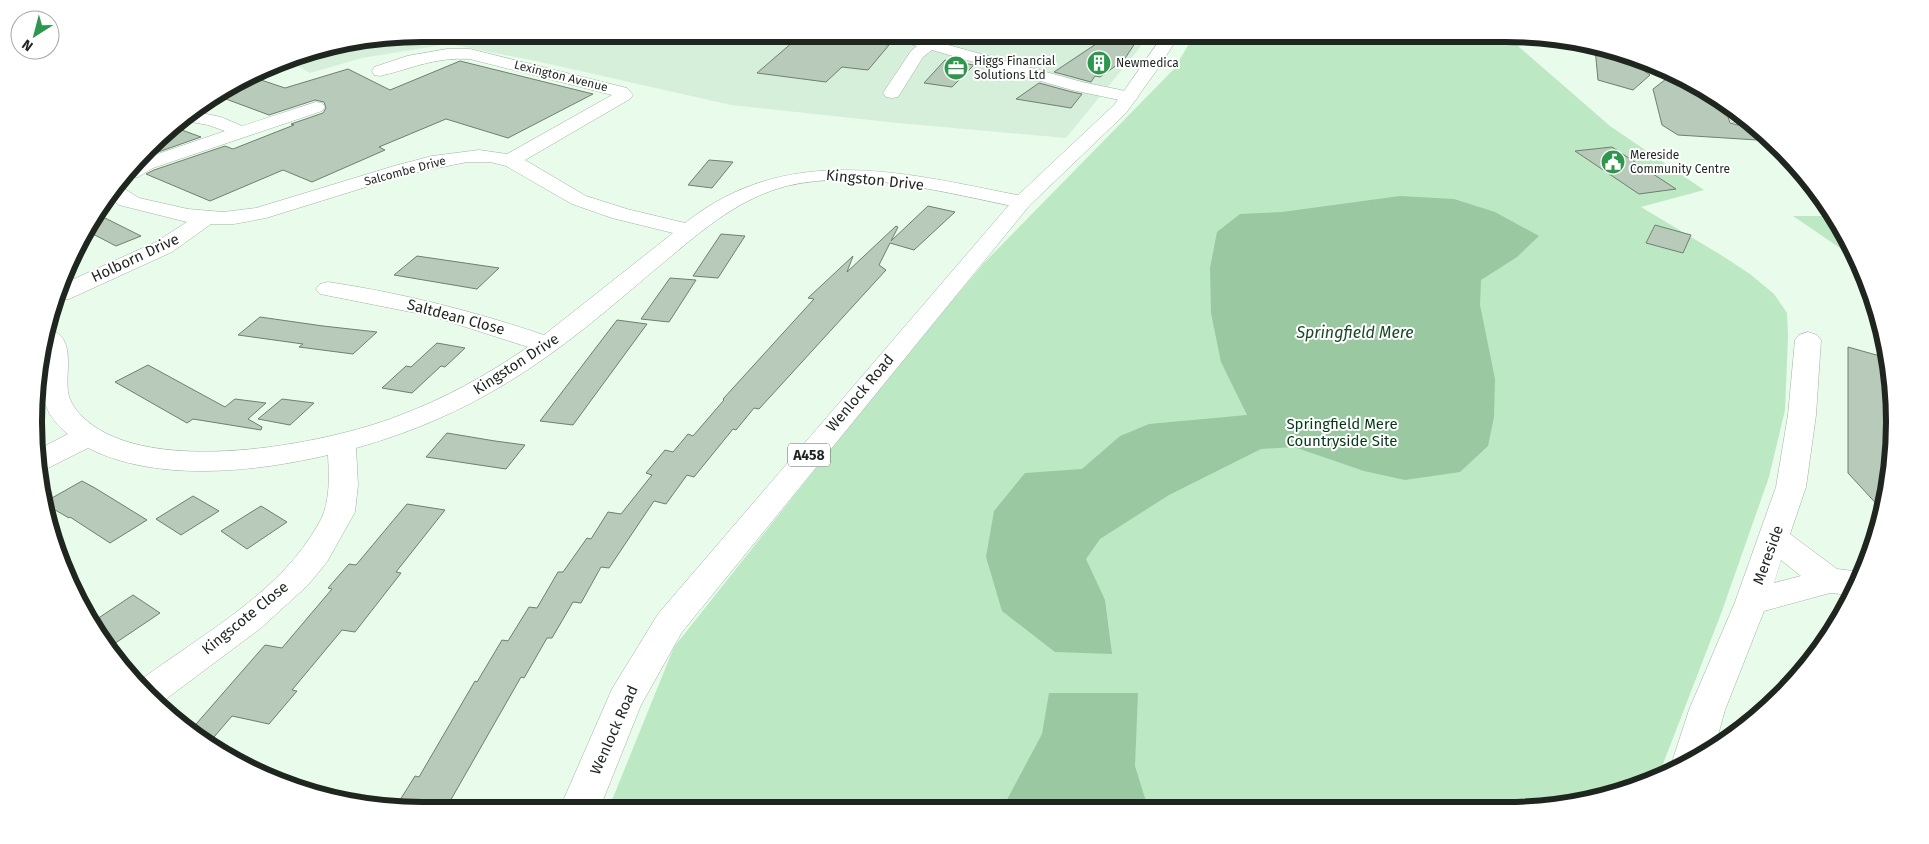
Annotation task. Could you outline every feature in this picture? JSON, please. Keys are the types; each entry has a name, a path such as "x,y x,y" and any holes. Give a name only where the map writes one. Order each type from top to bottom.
{"street":[{"path":"892,93 917,54 931,42"},
{"path":"948,42 1078,86 1129,97"},
{"name":"Wenlock Road","path":"582,802 625,700 670,623 871,379 1022,202 1120,109 1151,68 1167,42"},
{"name":"Lexington Avenue","path":"395,68 439,54 470,54 611,88 624,95 510,160"},
{"path":"143,166 316,107"},
{"path":"195,118 220,122 240,132"},
{"name":"Salcombe Drive","path":"119,194 122,198 134,203 187,216 226,218 269,211 431,162 466,156 483,156 510,160 525,167 562,192 578,200 615,212 689,230"},
{"name":"Kingston Drive","path":"52,340 55,346 55,394 62,409 73,424 88,436 108,446 158,458 195,460 269,456 342,444 402,425 462,399 493,382 547,345 726,202 745,192 781,180 815,175 849,174 885,178 1022,202"},
{"name":"Holborn Drive","path":"66,292 164,247 206,218"},
{"name":"Saltdean Close","path":"328,289 363,294 471,320 547,345"},
{"path":"343,310 363,294"},
{"name":"Mereside","path":"1695,752 1707,710 1751,602 1791,487 1802,415 1808,340"},
{"path":"44,458 88,436"},
{"name":"Kingscote Close","path":"154,690 282,592 302,570 326,538 340,510 344,483 342,444"},
{"path":"1774,538 1843,582"},
{"path":"1751,602 1843,582"}],"shaded area":[{"path":"422,42 1144,42 1066,138 898,123 731,105 536,61 449,44 362,58 310,73 296,65 324,55 348,50 397,43"}],"green space":[{"name":"Springfield Mere Countryside Site","path":"1190,42 1514,42 1610,126 1704,190 1641,207 1721,255 1750,274 1774,294 1787,313 1785,410 1769,477 1722,611 1661,769 1605,789 1557,798 1507,802 611,802 674,647 893,371 984,263 1174,69"},
{"path":"1793,216 1826,216 1846,252"}],"water":[{"name":"Springfield Mere","path":"1400,196 1454,199 1495,212 1539,236 1517,257 1481,280 1480,305 1495,379 1494,417 1488,446 1460,472 1405,480 1364,471 1294,447 1261,449 1169,495 1100,539 1086,559 1105,600 1112,654 1055,652 1002,611 986,557 994,511 1025,473 1082,469 1120,436 1149,424 1247,415 1221,362 1211,313 1210,268 1217,232 1240,214 1282,212"},
{"path":"1049,693 1138,693 1135,766 1146,802 1006,802 1042,734"}],"building":[{"path":"793,42 863,42 889,45 868,70 842,67 826,82 757,73"},
{"path":"1099,42 1136,42 1124,60 1100,77 1095,76 1091,82 1054,72"},
{"path":"1595,53 1637,66 1650,75 1633,90 1598,80"},
{"path":"945,60 974,65 952,87 924,83"},
{"path":"460,61 593,94 508,138 446,119 379,147 385,150 312,182 283,170 210,201 146,174 225,146 233,149 294,125 291,124 323,113 326,108 324,102 315,100 269,115 224,98 259,79 285,88 348,69 390,90"},
{"path":"1667,78 1718,106 1730,115 1728,117 1730,123 1741,124 1760,140 1678,135 1662,125 1653,89"},
{"path":"1039,83 1082,94 1071,108 1016,99"},
{"path":"181,130 201,137 155,153"},
{"name":"Mereside Community Centre","path":"1612,147 1676,189 1639,194 1575,151"},
{"path":"709,160 733,162 712,188 688,185"},
{"path":"928,206 955,212 914,250 890,243 879,265 886,270 759,409 754,408 736,430 733,429 694,477 687,475 666,504 654,501 609,568 601,567 581,603 573,602 552,638 547,638 524,678 521,677 450,802 400,800 415,776 419,777 475,681 477,682 502,640 508,641 529,607 537,608 558,572 563,572 587,538 591,539 608,512 621,514 652,475 646,473 665,450 673,452 688,434 693,436 723,399 814,299 808,298 853,256 847,272 896,226 898,227 891,241"},
{"path":"102,217 141,236 116,246 92,234"},
{"path":"1655,225 1691,235 1683,253 1646,243"},
{"path":"721,234 745,236 718,278 693,276"},
{"path":"417,256 499,268 477,289 394,275"},
{"path":"670,278 696,280 669,322 641,319"},
{"path":"260,317 377,332 353,354 299,347 303,344 238,335"},
{"path":"617,320 647,324 573,425 540,421"},
{"path":"437,343 465,348 445,367 441,366 412,393 382,388 406,366 411,367"},
{"path":"1848,347 1880,356 1886,397 1886,447 1877,505 1848,473"},
{"path":"148,365 225,407 235,399 266,403 248,419 262,427 261,430 193,419 187,423 115,382"},
{"path":"282,399 314,403 290,425 258,419"},
{"path":"447,433 525,445 506,469 426,457"},
{"path":"82,481 147,520 110,543 70,517 53,509 51,499"},
{"path":"193,496 219,511 181,535 156,519"},
{"path":"407,504 445,510 396,572 401,573 355,632 342,630 292,690 297,691 269,724 232,716 212,739 195,726 265,645 282,648 332,589 328,588 349,564 356,565"},
{"path":"261,506 287,522 247,549 221,531"},
{"path":"133,595 160,613 114,644 97,619"}],"place":[{"name":"Newmedica","path":"1099,63"},
{"name":"Higgs Financial Solutions Ltd","path":"956,68"},
{"name":"Mereside Community Centre","path":"1613,162"}]}
